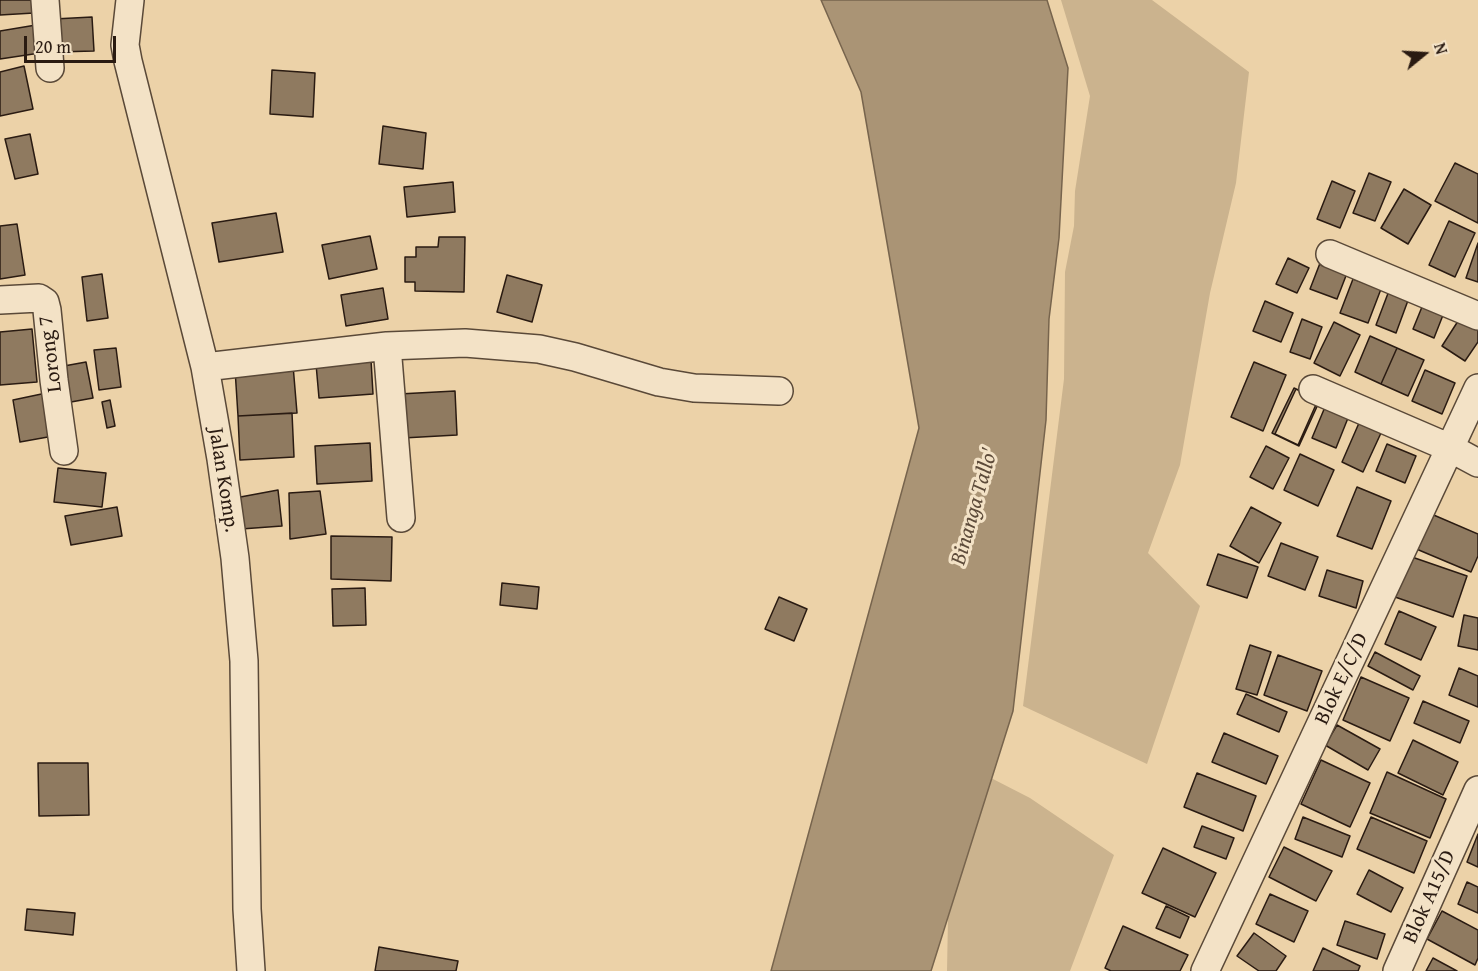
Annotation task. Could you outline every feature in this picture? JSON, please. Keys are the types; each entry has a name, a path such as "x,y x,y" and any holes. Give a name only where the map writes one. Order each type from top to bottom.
{"street":[{"path":"45,0 50,68"},
{"name":"Jalan Komp.","path":"130,0 125,45 128,61 206,367 235,558 244,661 247,909 251,971"},
{"path":"1330,254 1478,316"},
{"name":"Lorong 7","path":"0,300 39,298 45,302 64,451"},
{"path":"206,367 387,346 465,343 524,347 555,352 676,385 714,390 779,391"},
{"path":"387,346 401,518"},
{"name":"Blok E/C/D","path":"1205,971 1478,388"},
{"path":"1313,389 1478,462"},
{"name":"Blok A15/D","path":"1397,971 1478,790"}],"shaded area":[{"path":"1061,0 1152,0 1249,72 1236,183 1210,293 1180,465 1148,553 1200,606 1147,764 1023,706 1064,379 1065,272 1074,226 1075,191 1090,96"},
{"path":"991,778 1030,798 1114,855 1070,971 947,971 948,918"}],"water":[{"name":"Binanga Tallo'","path":"821,0 1047,0 1068,68 1059,238 1049,319 1046,420 1013,711 931,971 771,971 919,428 861,92"}],"building":[{"path":"0,0 33,0 34,13 0,15"},
{"path":"92,17 94,51 56,52 54,19"},
{"path":"36,25 40,53 0,59 0,31"},
{"path":"24,66 33,109 0,116 0,72"},
{"path":"272,70 315,73 313,117 270,114"},
{"path":"383,126 426,133 423,169 379,164"},
{"path":"30,134 38,174 15,179 5,139"},
{"path":"1455,163 1478,174 1478,223 1435,201"},
{"path":"1369,173 1391,182 1375,221 1353,213"},
{"path":"1332,181 1355,191 1340,228 1317,219"},
{"path":"453,182 455,212 407,217 404,187"},
{"path":"1404,189 1431,205 1408,244 1381,228"},
{"path":"276,213 283,252 219,262 212,223"},
{"path":"1449,221 1475,233 1455,277 1429,265"},
{"path":"17,224 25,275 0,279 0,226"},
{"path":"370,236 377,269 329,279 322,245"},
{"path":"439,237 465,237 464,292 415,291 415,282 405,282 405,257 416,257 416,247 438,247"},
{"path":"1478,243 1478,282 1466,278"},
{"path":"1288,258 1309,268 1297,293 1276,284"},
{"path":"1322,258 1349,268 1337,299 1310,289"},
{"path":"102,274 108,318 87,321 82,277"},
{"path":"507,275 542,285 532,322 497,312"},
{"path":"1353,279 1381,289 1368,323 1340,313"},
{"path":"383,288 388,319 346,326 341,295"},
{"path":"1390,288 1410,295 1396,333 1376,325"},
{"path":"1265,301 1293,313 1281,342 1253,331"},
{"path":"1424,302 1445,310 1434,338 1413,329"},
{"path":"1460,318 1478,329 1478,342 1465,361 1442,346"},
{"path":"1302,319 1322,327 1310,359 1290,352"},
{"path":"1334,322 1360,335 1340,376 1314,363"},
{"path":"32,329 37,382 0,385 0,332"},
{"path":"1370,336 1397,348 1381,384 1355,372"},
{"path":"116,348 121,387 99,390 94,350"},
{"path":"1397,348 1424,360 1408,396 1381,384"},
{"path":"371,360 373,394 319,398 316,364"},
{"path":"86,362 93,398 71,402 64,366"},
{"path":"1254,362 1286,375 1263,431 1231,417"},
{"path":"293,365 297,413 238,416 235,369"},
{"path":"1425,370 1455,383 1442,414 1412,401"},
{"path":"1294,388 1320,400 1299,446 1272,433"},
{"path":"1296,389 1318,400 1298,445 1275,434"},
{"path":"455,391 457,435 403,438 399,394"},
{"path":"51,392 59,435 20,442 13,400"},
{"path":"110,400 115,426 107,428 102,402"},
{"path":"1325,407 1348,418 1336,448 1312,438"},
{"path":"292,413 294,457 240,460 238,416"},
{"path":"1359,423 1381,433 1363,472 1342,462"},
{"path":"370,443 372,481 317,484 315,446"},
{"path":"1387,444 1416,456 1405,483 1376,471"},
{"path":"1266,446 1289,458 1273,489 1250,477"},
{"path":"1300,454 1334,470 1318,506 1284,490"},
{"path":"58,468 106,473 102,507 54,502"},
{"path":"1357,487 1391,501 1372,549 1337,536"},
{"path":"278,490 282,526 241,529 235,498"},
{"path":"320,491 326,534 290,539 289,493"},
{"path":"117,507 122,536 71,545 65,516"},
{"path":"1251,507 1281,523 1259,563 1230,546"},
{"path":"1429,513 1478,534 1478,556 1471,572 1414,548"},
{"path":"331,536 392,537 391,581 331,579"},
{"path":"1281,543 1318,557 1305,590 1268,576"},
{"path":"1218,554 1258,567 1247,598 1207,585"},
{"path":"1409,556 1467,576 1453,617 1395,597"},
{"path":"1327,570 1363,581 1356,608 1319,596"},
{"path":"502,583 539,587 537,609 500,605"},
{"path":"365,588 366,625 333,626 332,589"},
{"path":"779,597 807,609 794,641 765,629"},
{"path":"1399,611 1436,627 1421,660 1385,644"},
{"path":"1464,615 1478,618 1478,650 1458,646"},
{"path":"1250,645 1271,652 1257,695 1236,689"},
{"path":"1375,652 1420,676 1413,690 1368,666"},
{"path":"1278,655 1322,671 1307,711 1264,695"},
{"path":"1459,668 1478,676 1478,707 1449,695"},
{"path":"1361,677 1409,698 1390,741 1343,720"},
{"path":"1246,694 1287,712 1279,732 1237,714"},
{"path":"1423,701 1469,721 1460,743 1414,723"},
{"path":"1337,725 1380,749 1368,770 1325,745"},
{"path":"1224,733 1278,756 1266,784 1212,762"},
{"path":"1413,740 1458,762 1443,795 1398,773"},
{"path":"1321,760 1370,783 1350,827 1301,804"},
{"path":"38,763 88,763 89,815 39,816"},
{"path":"1387,772 1446,799 1430,838 1370,813"},
{"path":"1197,773 1256,796 1243,831 1184,807"},
{"path":"1303,817 1350,836 1342,857 1295,839"},
{"path":"1371,817 1427,841 1414,873 1357,849"},
{"path":"1202,826 1234,838 1226,859 1194,847"},
{"path":"1478,834 1478,867 1467,862"},
{"path":"1284,847 1332,871 1316,901 1269,877"},
{"path":"1163,848 1216,873 1195,917 1142,893"},
{"path":"1369,870 1403,888 1391,912 1357,894"},
{"path":"1467,882 1478,887 1478,913 1458,904"},
{"path":"1270,894 1308,911 1294,942 1256,924"},
{"path":"1166,906 1189,917 1180,938 1156,928"},
{"path":"27,909 75,913 73,935 25,930"},
{"path":"1442,911 1478,930 1478,958 1475,965 1427,939"},
{"path":"1345,921 1385,934 1377,959 1337,945"},
{"path":"1123,926 1188,955 1180,971 1111,971 1105,968"},
{"path":"1254,933 1286,956 1276,971 1259,971 1237,956"},
{"path":"379,947 458,961 456,971 375,971"},
{"path":"1323,948 1360,966 1358,971 1313,971"},
{"path":"1433,958 1457,971 1426,971"}]}
